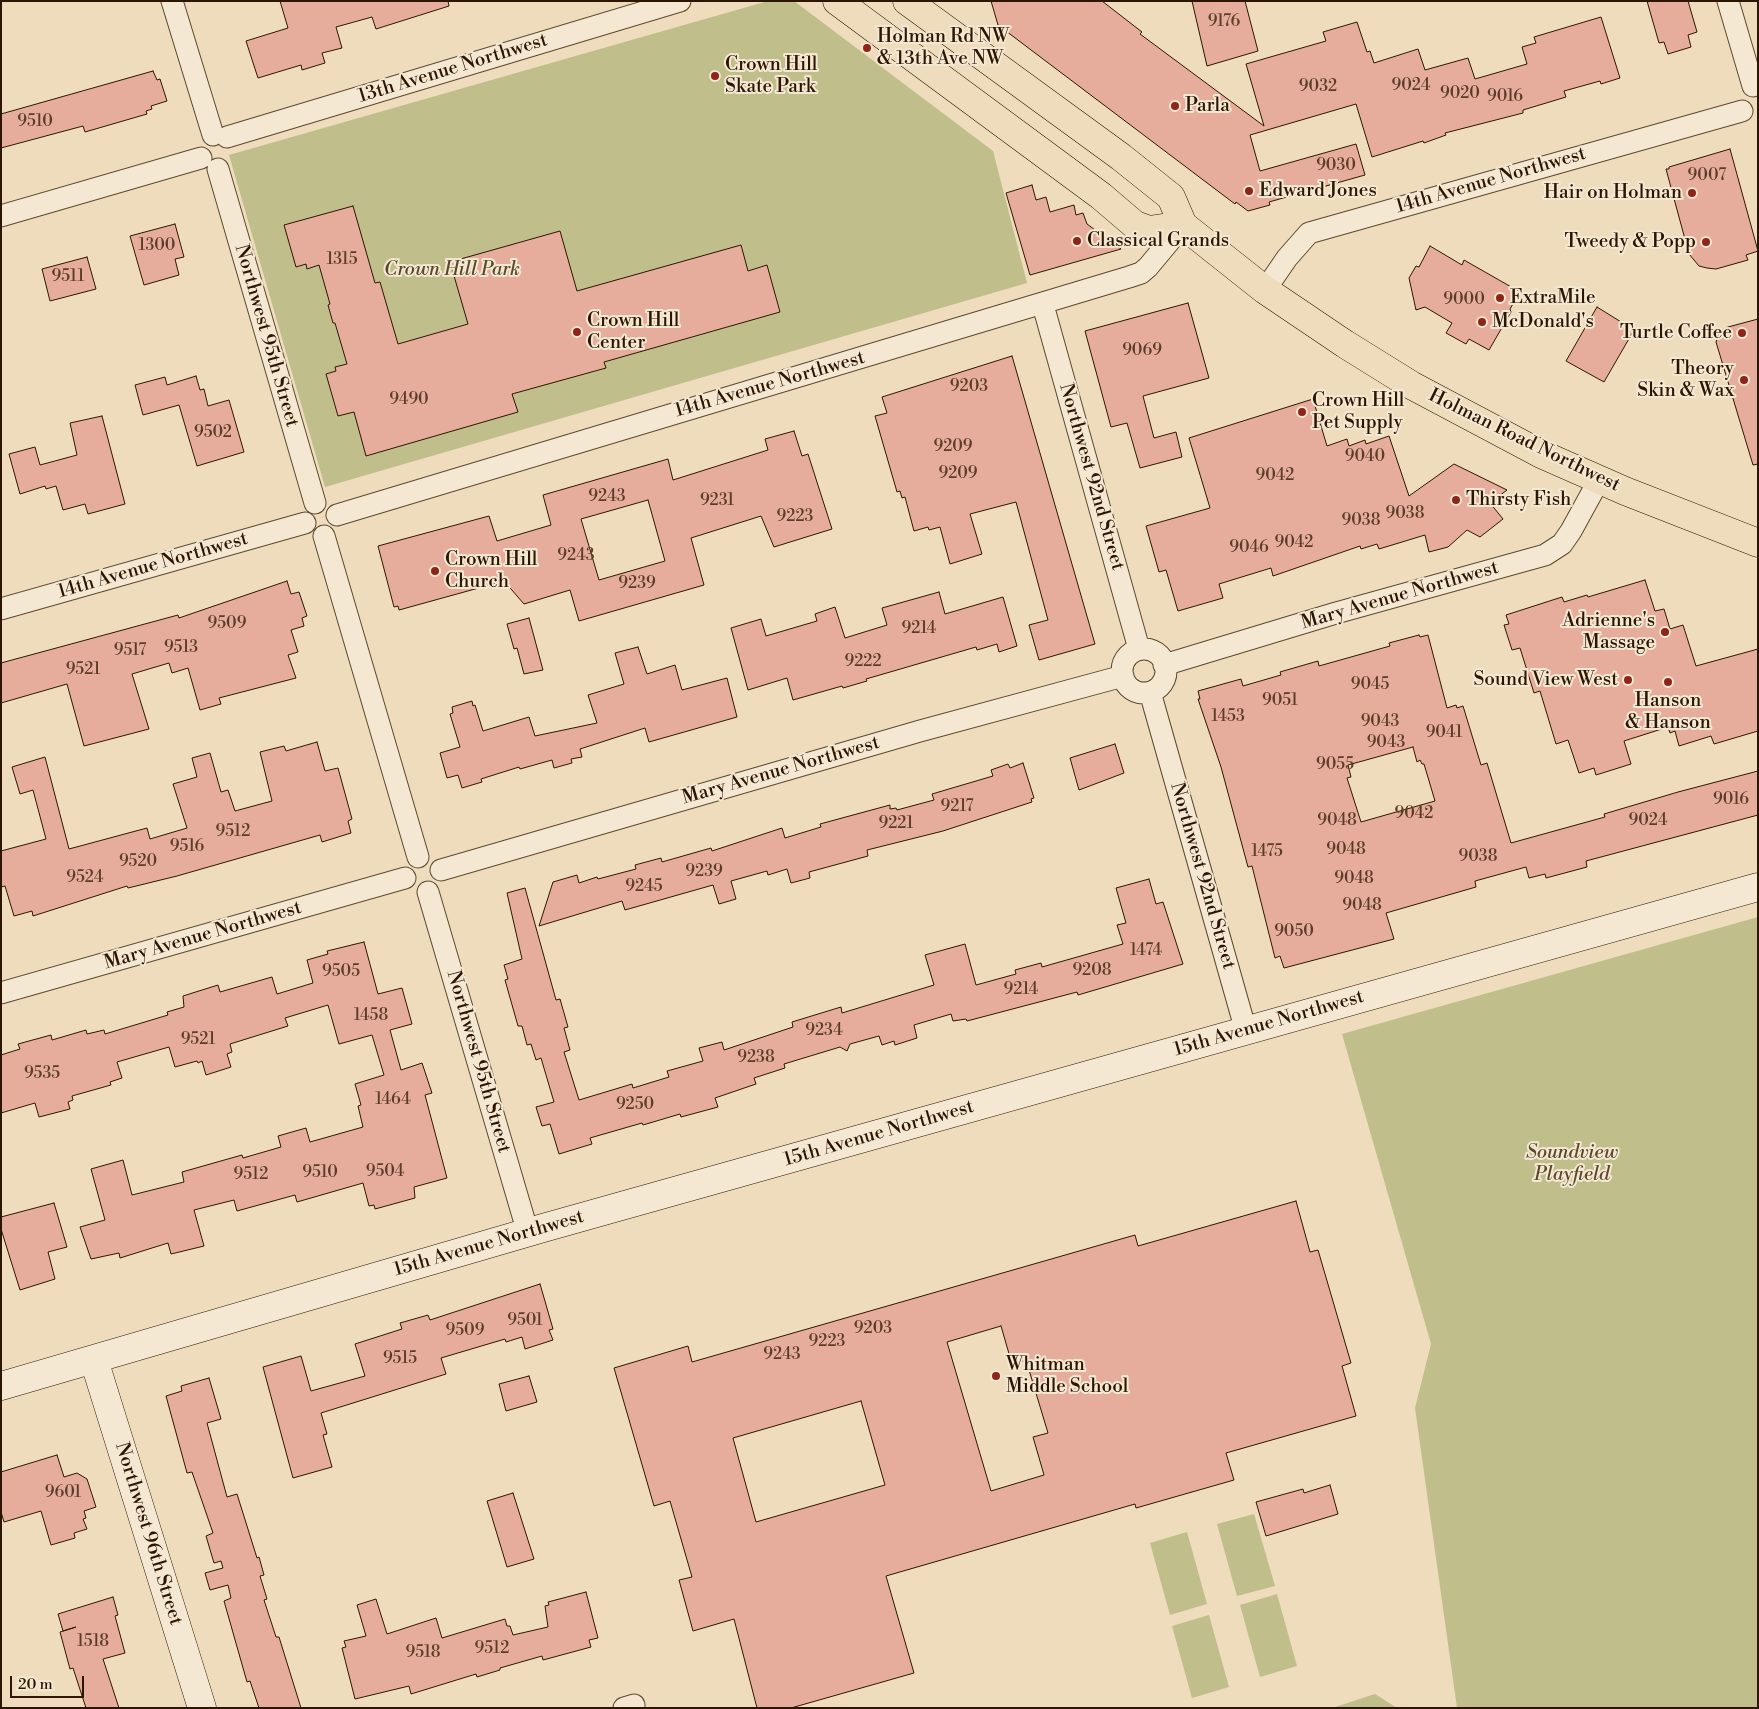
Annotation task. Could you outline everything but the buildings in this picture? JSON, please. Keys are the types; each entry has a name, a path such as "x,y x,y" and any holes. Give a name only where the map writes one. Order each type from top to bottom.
{"main road":[{"path":"837,1 1101,196 1135,225 1149,230 1182,225 1171,197 1121,157 906,1"},
{"name":"Holman Road Northwest","path":"1182,225 1265,290 1345,344 1411,385 1540,454 1599,480 1758,543"},
{"name":"15th Avenue Northwest","path":"1,1386 528,1233 1758,887"},
{"name":"Northwest 96th Street","path":"94,1360 202,1708"}],"street":[{"path":"1,216 209,164 202,146 220,136 172,1"},
{"name":"13th Avenue Northwest","path":"220,136 680,1"},
{"path":"1728,1 1755,86 1744,91 1741,96 1750,116"},
{"name":"14th Avenue Northwest","path":"1265,290 1296,245 1309,233 1750,116"},
{"name":"Northwest 95th Street","path":"209,164 315,504"},
{"name":"14th Avenue Northwest","path":"337,515 488,468 1043,305 1141,273 1182,225"},
{"name":"Northwest 92nd Street","path":"1043,305 1139,650"},
{"name":"Mary Avenue Northwest","path":"1164,665 1336,613 1545,555 1562,544 1599,480"},
{"path":"315,504 329,504 337,515 336,527 324,536 313,534 305,523 305,514 315,504"},
{"name":"14th Avenue Northwest","path":"1,609 305,523"},
{"path":"324,536 418,856"},
{"path":"1139,650 1154,651 1164,665 1166,674 1163,681 1159,687 1150,692 1133,690 1123,676 1123,664 1127,657 1139,650"},
{"name":"Mary Avenue Northwest","path":"441,870 910,734 1123,676"},
{"name":"Northwest 92nd Street","path":"1150,692 1246,1031"},
{"path":"418,856 432,858 441,870 439,883 428,892 414,890 406,878 406,868 409,862 418,856"},
{"name":"Mary Avenue Northwest","path":"1,993 406,878"},
{"name":"Northwest 95th Street","path":"428,892 528,1233"}],"green space":[{"name":"Crown Hill Park","path":"768,1 794,1 993,151 1027,283 325,487 229,155"},
{"name":"Soundview Playfield","path":"1758,917 1758,1708 1457,1708 1415,1408 1431,1344 1342,1034"},
{"path":"1254,1514 1275,1586 1237,1596 1217,1524"},
{"path":"1187,1532 1207,1604 1170,1615 1150,1543"},
{"path":"1277,1594 1297,1666 1260,1677 1240,1605"},
{"path":"1209,1615 1229,1687 1192,1698 1172,1626"},
{"path":"1375,1694 1397,1708 1332,1708"}],"place":[{"name":"Holman Rd NW & 13th Ave NW","path":"867,48"},
{"name":"Crown Hill Skate Park","path":"715,76"},
{"name":"Parla","path":"1175,106"},
{"name":"Edward Jones","path":"1249,191"},
{"name":"Hair on Holman","path":"1692,193"},
{"name":"Classical Grands","path":"1077,241"},
{"name":"Tweedy & Popp","path":"1706,242"},
{"name":"ExtraMile","path":"1500,298"},
{"name":"McDonald's","path":"1482,322"},
{"name":"Crown Hill Center","path":"577,332"},
{"name":"Turtle Coffee","path":"1742,333"},
{"name":"Theory Skin & Wax","path":"1744,380"},
{"name":"Crown Hill Pet Supply","path":"1302,412"},
{"name":"Thirsty Fish","path":"1456,500"},
{"name":"Crown Hill Church","path":"435,571"},
{"name":"Adrienne's Massage","path":"1665,632"},
{"name":"Sound View West","path":"1628,680"},
{"name":"Hanson & Hanson","path":"1668,682"},
{"name":"Whitman Middle School","path":"996,1376"}]}
